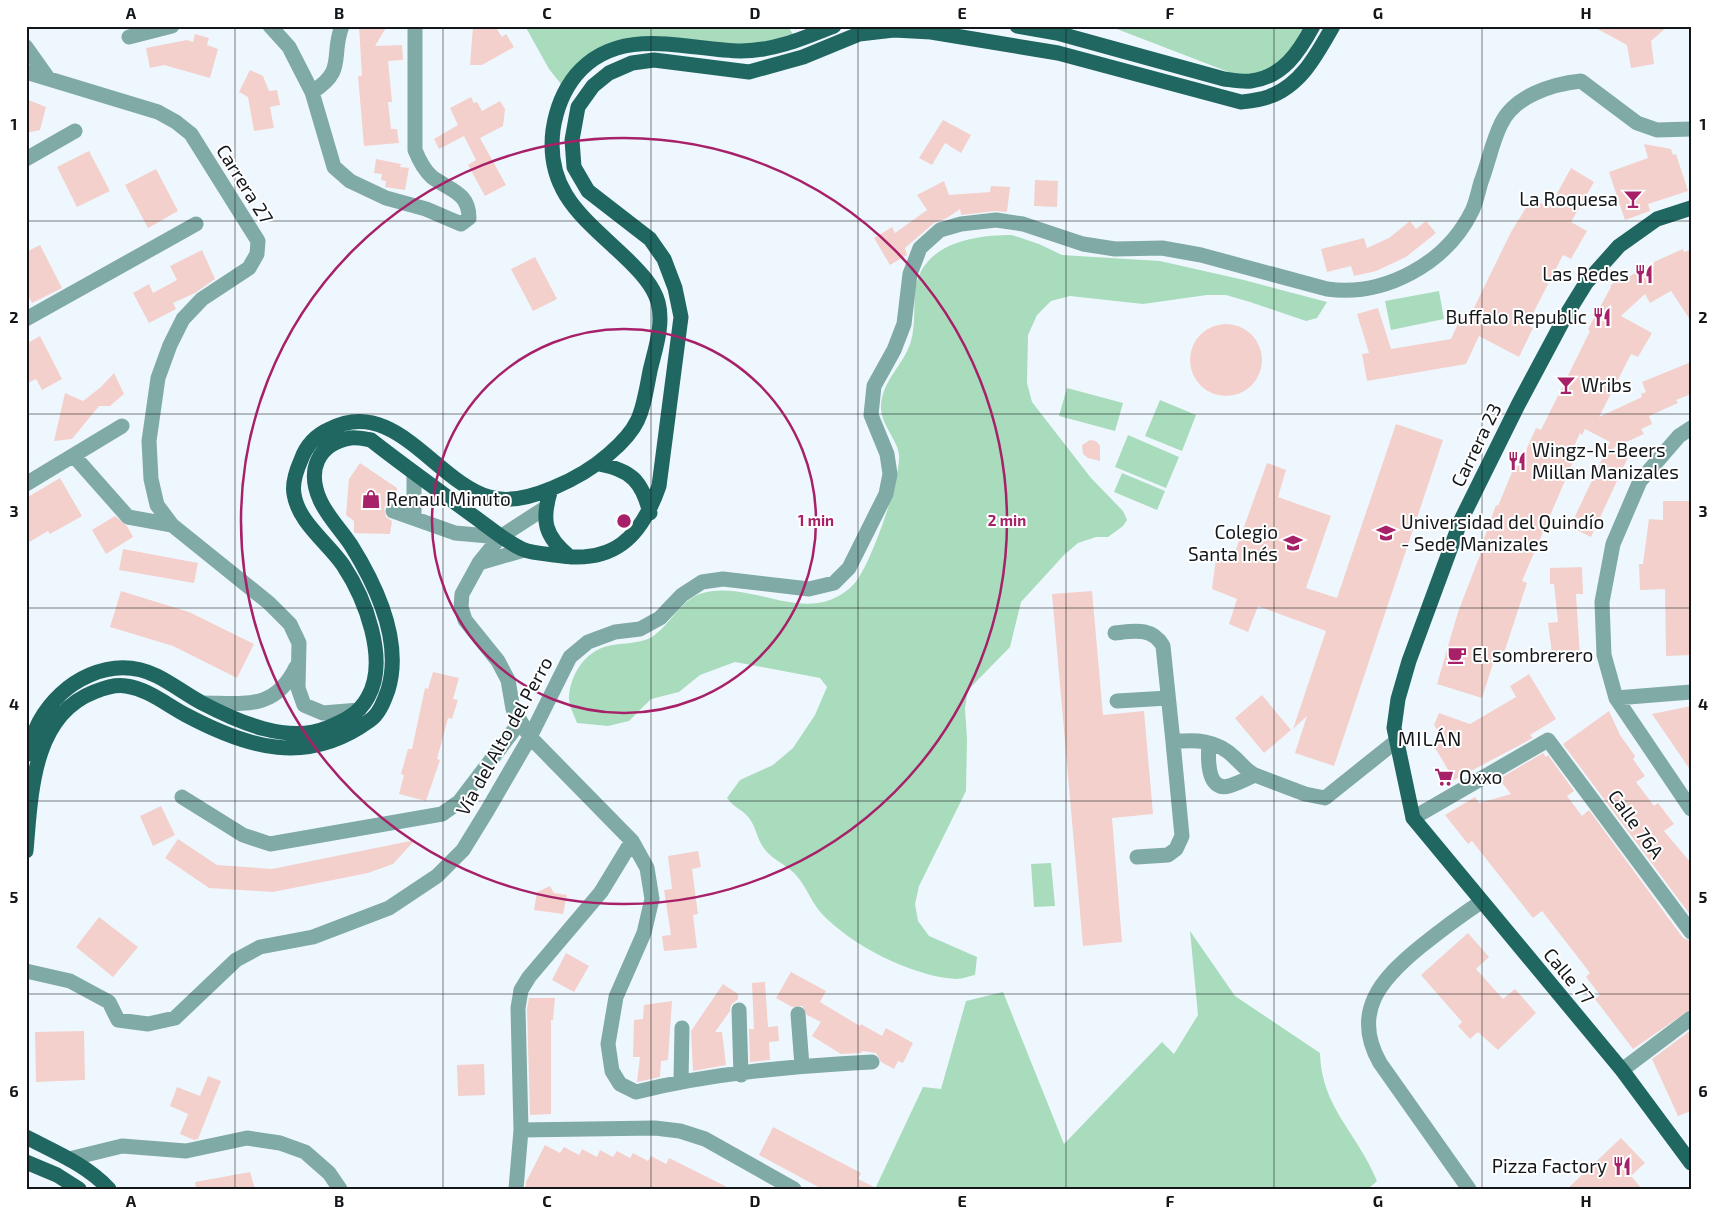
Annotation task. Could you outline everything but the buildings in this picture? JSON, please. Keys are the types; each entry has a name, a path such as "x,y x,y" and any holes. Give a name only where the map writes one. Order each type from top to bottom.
{"main road":[{"path":"26,755 40,720 56,699 76,681 102,670 130,669 154,674 202,703 247,724 298,734 313,734 344,721 359,710 369,697 376,680 373,632 360,596 343,566 301,514 294,494 295,479 302,456 317,435 339,424 360,421 380,425 403,436 470,488 489,497 509,500 526,497 550,489 599,464 628,438 641,417 660,320 657,299 644,276 575,209 561,190 554,167 552,141 555,117 565,89 580,70 600,55 628,44 660,42 742,51 772,48 834,26"},
{"path":"1017,26 1057,33 1224,79 1252,81 1278,71 1294,59 1313,26"},
{"path":"26,851 32,785 40,756 52,729 67,708 82,696 106,687 126,686 144,691 188,716 263,747 316,746 351,734 374,718 384,699 392,676 389,631 373,585 350,545 320,501 313,478 318,458 332,444 352,437 371,440 500,537 524,550 570,558 594,558 617,548 636,534 650,512 659,486 681,316 675,288 664,259 650,239 588,191 574,167 572,140 578,107 593,86 609,73 632,63 654,60 749,72 803,57 859,34 894,30 931,32 1058,53 1241,102 1268,98 1293,84 1314,59 1333,26"},
{"name":"Carrera 23","path":"1413,818 1395,742 1394,728 1401,690 1461,520 1565,317 1586,283 1619,246 1657,219 1691,208"},
{"path":"599,464 618,467 634,478 646,494 650,512"},
{"path":"550,489 544,508 546,528 555,545 570,558"},
{"name":"Calle 77","path":"1413,818 1622,1070 1691,1163"},
{"path":"26,1137 69,1159 100,1180 109,1189"},
{"path":"26,1162 58,1175 79,1189"}],"street":[{"path":"129,37 172,26"},
{"path":"270,26 289,47 312,92 334,167 350,181 386,198 426,209 461,224 470,218 469,206 462,196 431,176 422,165 414,150 414,26"},
{"path":"312,92 326,83 335,68 342,26"},
{"path":"30,52 48,78"},
{"name":"Carrera 27","path":"26,72 158,112 176,122 191,134 258,241 257,254 249,268 202,300 184,318 158,378 149,441 151,479 157,505 172,525 269,602 290,624 299,643 298,688 304,705 322,713 359,710"},
{"name":"Vía del Alto del Perro","path":"26,971 70,981 109,1002 118,1020 148,1024 175,1018 236,960 260,947 314,937 389,908 438,876 463,850 530,737 570,658 588,642 615,632 640,629 660,618 682,595 702,582 723,578 809,589 834,583 850,568 886,494 890,474 887,454 870,415 874,386 894,350 904,324 910,274 920,248 940,230 996,220 1024,224 1083,244 1115,248 1172,250 1201,255 1327,289 1348,292 1397,282 1431,260 1457,234 1472,211 1501,124 1516,104 1537,92 1565,83 1581,81 1637,123 1657,130 1691,129"},
{"path":"26,159 75,131"},
{"path":"26,319 196,224"},
{"path":"26,484 122,426"},
{"path":"1691,428 1679,436 1640,480 1612,544 1602,602 1604,654 1616,698 1691,809"},
{"path":"74,456 128,517 172,525"},
{"path":"414,473 414,517"},
{"path":"544,508 500,537 479,563 462,594 461,607 465,620 498,661 508,680 513,709 530,737 632,841 647,868 652,899 644,932 616,996 608,1044 612,1071 620,1084 636,1092 681,1081 802,1066 872,1062"},
{"path":"393,511 455,533 500,537"},
{"path":"479,563 524,550"},
{"path":"1115,633 1144,631 1159,640 1163,646 1173,742 1182,836 1180,843 1168,856 1137,857"},
{"path":"202,703 260,702 274,696 289,682 299,661"},
{"path":"1616,698 1691,692"},
{"path":"1117,701 1168,698"},
{"path":"182,796 243,835 270,844 442,814 459,802 520,722"},
{"path":"1173,742 1192,740 1209,743 1226,750 1255,776 1305,794 1325,798 1395,742"},
{"name":"Calle 76A","path":"1413,818 1548,740 1691,932"},
{"path":"1209,743 1210,773 1215,783 1221,787 1228,787 1255,776"},
{"path":"516,1189 521,1130 518,1008 521,990 529,976 602,892 632,841"},
{"path":"1469,1189 1380,1063 1371,1048 1368,1028 1373,1001 1387,976 1451,921 1482,902"},
{"path":"739,1010 741,1075"},
{"path":"798,1014 802,1066"},
{"path":"1622,1070 1691,1018"},
{"path":"681,1081 682,1028"},
{"path":"521,1130 655,1128 680,1131 705,1139 794,1189"},
{"path":"69,1159 122,1146 186,1151 247,1138 280,1143 305,1152 329,1173 340,1189"}],"green space":[{"path":"525,26 788,26 797,41 772,48 660,42 600,55 565,89 549,69"},
{"path":"1109,26 1313,26 1294,59 1252,81"},
{"path":"1012,235 1039,244 1062,255 1160,261 1244,280 1327,302 1317,318 1306,321 1226,295 1207,295 1143,304 1070,296 1051,301 1037,315 1028,335 1027,383 1032,402 1091,478 1123,511 1127,520 1123,526 1108,537 1096,537 1078,543 1064,555 1021,602 1010,647 968,690 965,708 967,739 966,791 919,886 915,904 918,921 929,936 977,957 975,975 957,979 940,977 903,966 866,948 834,926 818,909 794,873 773,858 764,848 749,818 727,798 740,780 773,765 793,748 815,715 827,687 820,678 735,662 700,675 679,692 651,699 629,721 608,726 577,723 570,706 569,696 572,680 580,666 590,655 604,647 647,640 659,632 682,606 695,596 722,590 800,603 819,603 837,597 854,584 861,575 876,542 895,483 899,455 896,444 881,413 882,397 889,380 904,358 911,341 916,285 922,271 930,259 941,250 954,244 968,239"},
{"path":"1439,291 1444,319 1391,330 1385,301"},
{"path":"1067,388 1123,403 1115,431 1059,416"},
{"path":"1160,400 1196,415 1182,451 1145,436"},
{"path":"1128,435 1179,457 1166,488 1115,467"},
{"path":"1122,473 1165,491 1157,510 1114,492"},
{"path":"1051,863 1055,906 1034,907 1031,864"},
{"path":"1190,931 1235,996 1320,1053 1322,1072 1333,1105 1369,1164 1377,1181 1368,1189 875,1189 923,1087 941,1089 966,1001 1003,992 1064,1144 1162,1042 1174,1054 1198,1015"}],"place":[{"name":"La Roquesa","path":"1633,199"},
{"name":"Las Redes","path":"1644,274"},
{"name":"Buffalo Republic","path":"1602,317"},
{"name":"Wribs","path":"1566,385"},
{"name":"Wingz-N-Beers Millan Manizales","path":"1517,461"},
{"name":"Renaul Minuto","path":"371,499"},
{"name":"Universidad del Quindío - Sede Manizales","path":"1386,533"},
{"name":"Colegio Santa Inés","path":"1293,543"},
{"name":"El sombrerero","path":"1457,655"},
{"name":"Oxxo","path":"1444,777"},
{"name":"Pizza Factory","path":"1622,1166"}],"district":[{"name":"MILÁN","path":"1430,739"}]}
